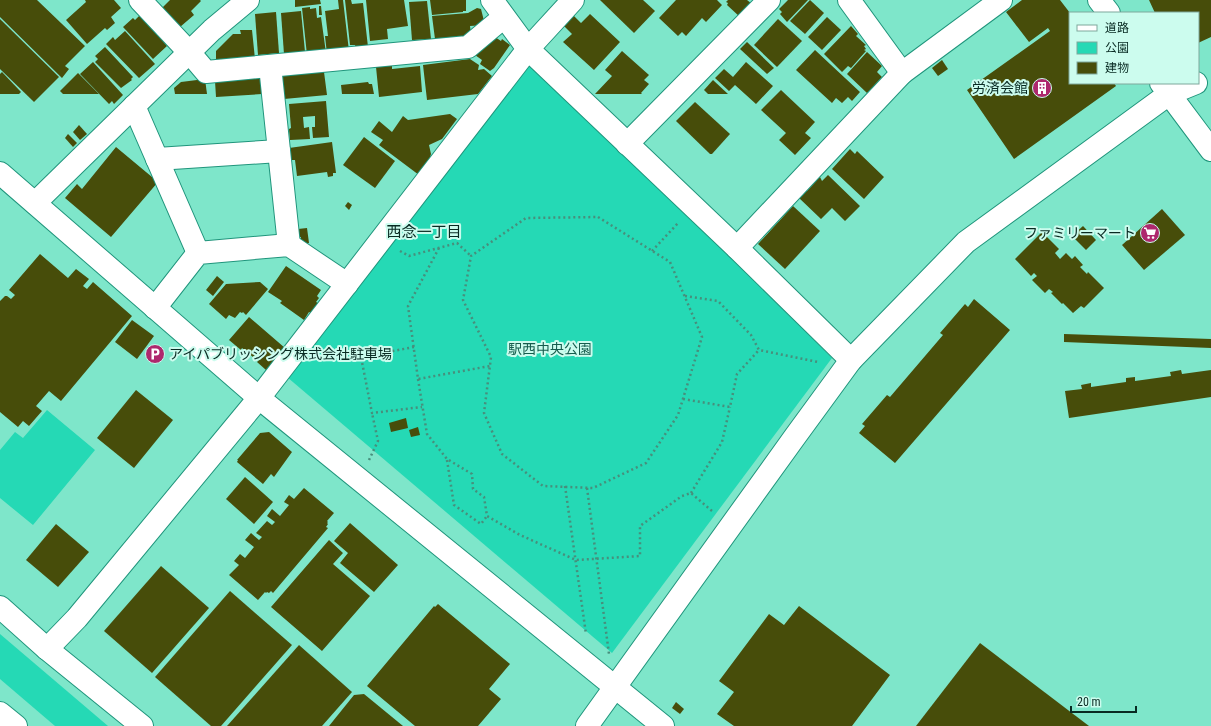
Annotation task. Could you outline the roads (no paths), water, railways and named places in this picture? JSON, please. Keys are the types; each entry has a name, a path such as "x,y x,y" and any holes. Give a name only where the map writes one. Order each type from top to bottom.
{"street":[{"path":"140,0 190,52 206,72 468,47 504,17"},
{"path":"35,203 212,30 248,0"},
{"path":"492,0 528,49 737,248 851,360"},
{"path":"47,649 77,618 259,398 528,49 574,0"},
{"path":"627,144 769,0"},
{"path":"849,0 902,73"},
{"path":"737,248 902,73 1001,0"},
{"path":"1099,0 1108,12"},
{"path":"270,66 289,245"},
{"path":"1199,82 1211,77"},
{"path":"587,726 851,360 966,242 1165,88 1191,84"},
{"path":"1165,88 1211,150"},
{"path":"134,106 198,253"},
{"path":"157,159 279,150"},
{"path":"0,173 259,398 663,726"},
{"path":"155,308 198,253 289,245 347,284"},
{"path":"0,606 47,649 142,726"},
{"path":"0,713 16,726"}],"place":[{"name":"労済会館","path":"1042,88"},
{"name":"ファミリーマート","path":"1150,233"},
{"name":"アイパブリッシング株式会社駐車場","path":"155,354"}],"district":[{"name":"西念一丁目","path":"424,232"}],"park label":[{"name":"駅西中央公園","path":"550,349"}]}
